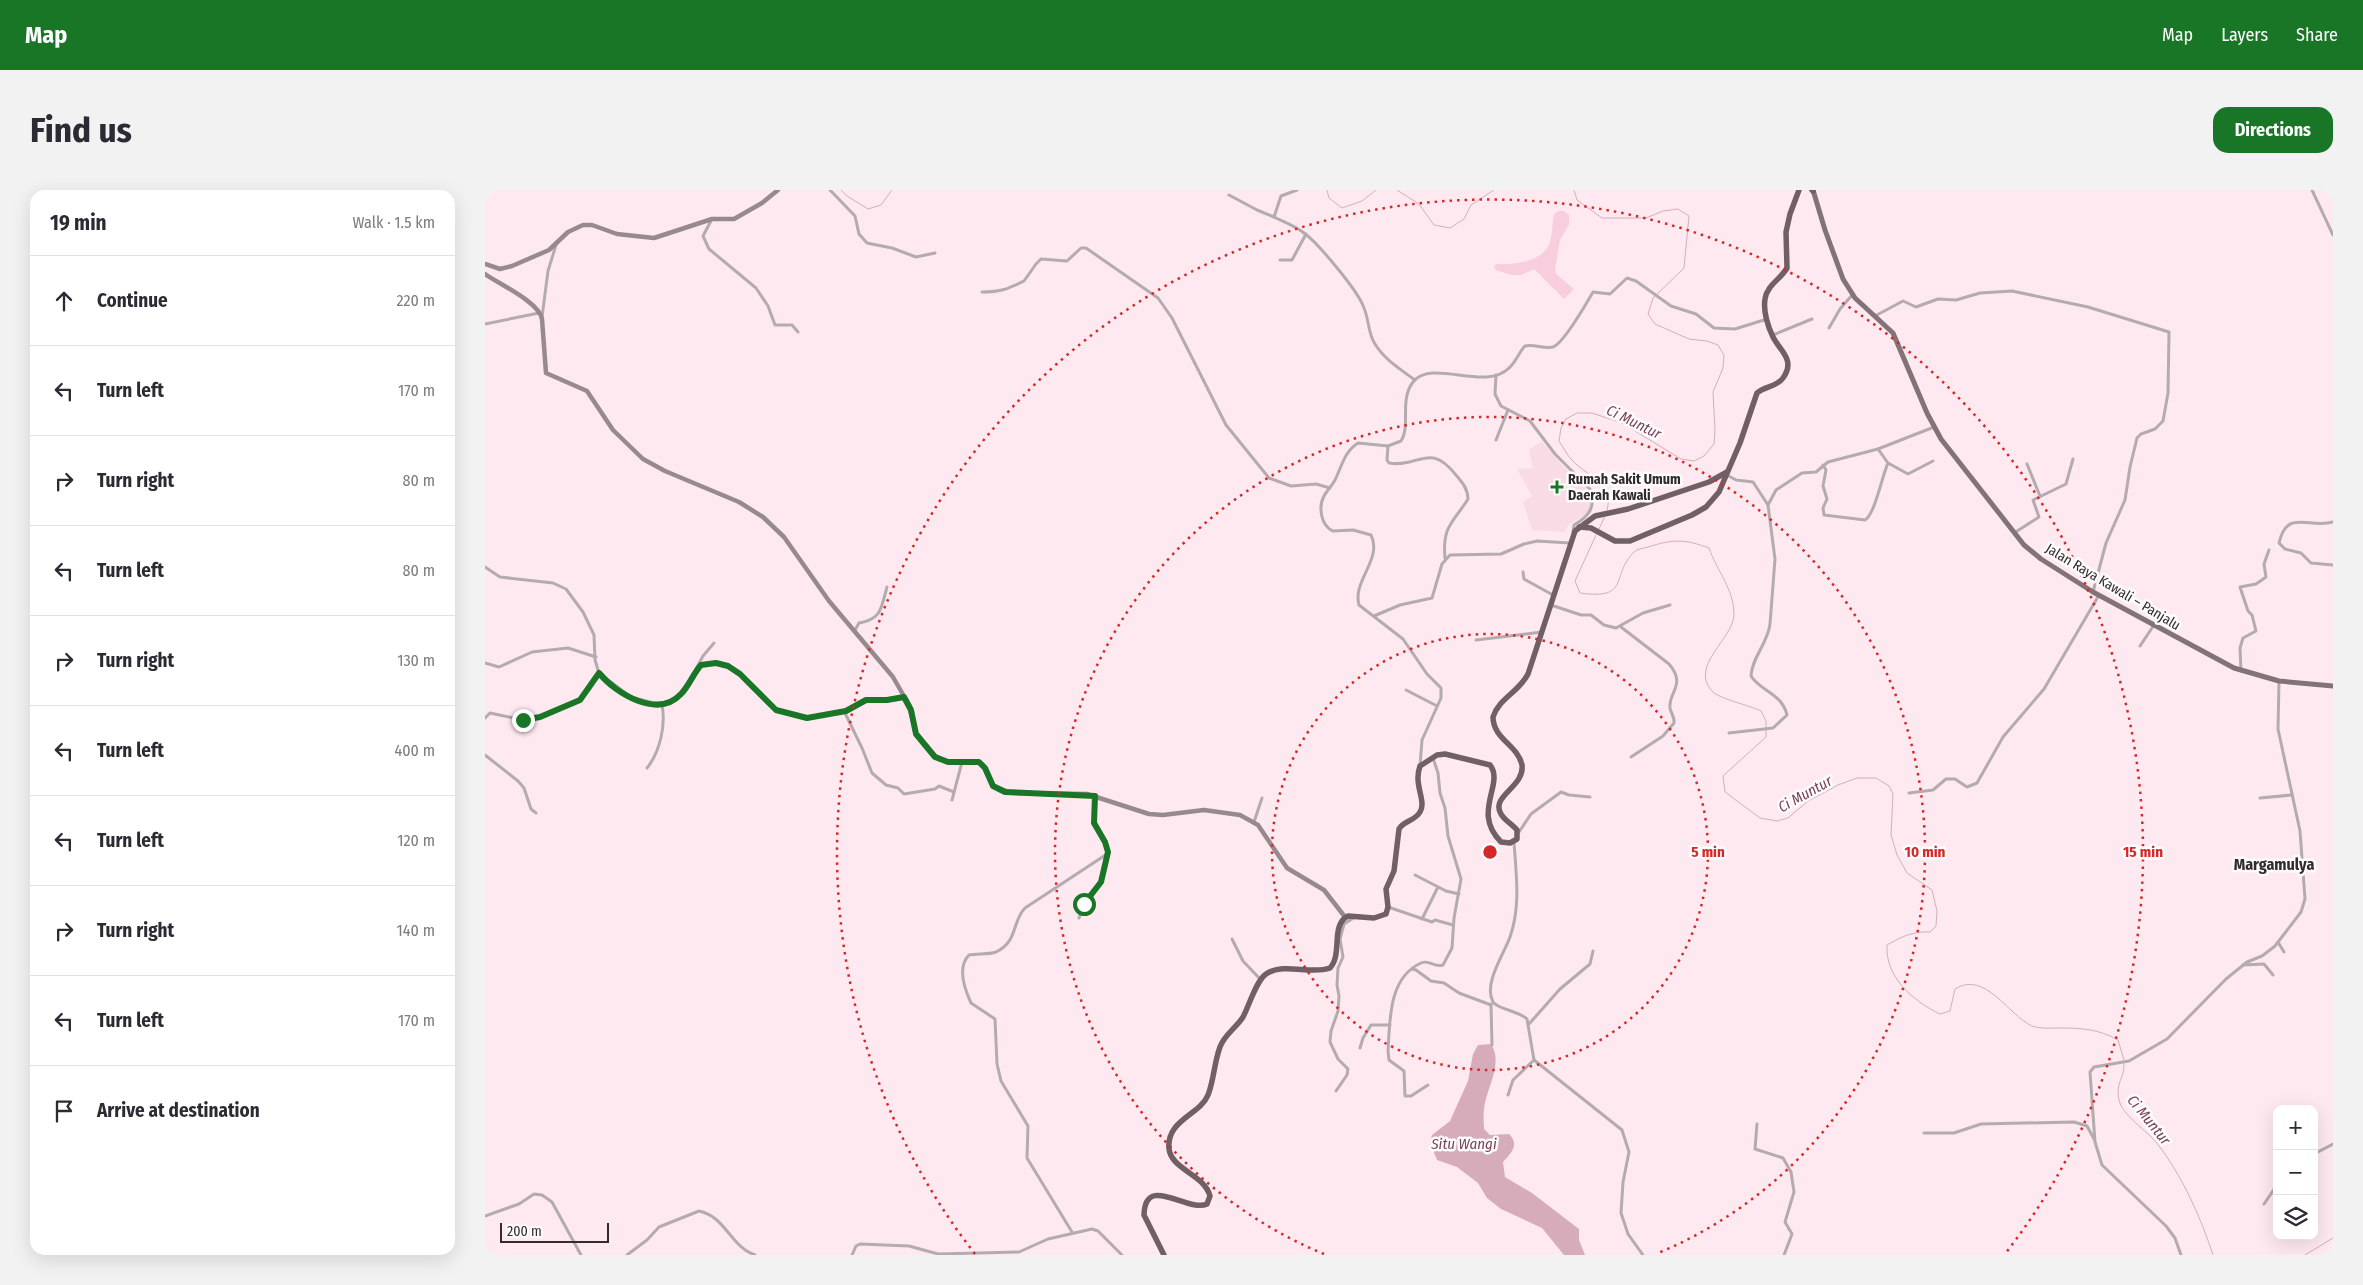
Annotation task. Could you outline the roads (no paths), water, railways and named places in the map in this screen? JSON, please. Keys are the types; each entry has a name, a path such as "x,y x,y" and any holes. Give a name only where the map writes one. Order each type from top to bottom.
{"highway":[{"path":"1579,527 1595,529 1613,540 1625,542 1692,516 1706,507 1715,497 1740,443 1757,393 1764,388 1779,383 1787,370 1787,356 1772,336 1767,319 1765,299 1767,290 1787,268 1786,232 1790,214 1799,190"},
{"path":"1164,1255 1145,1221 1145,1205 1151,1197 1163,1196 1200,1206 1207,1204 1209,1200 1206,1187 1173,1159 1169,1150 1170,1141 1178,1122 1200,1106 1207,1096 1222,1042 1242,1018 1264,975 1273,971 1329,968 1336,957 1338,928 1345,918 1380,918 1386,914 1388,907 1386,889 1394,872 1399,829 1419,815 1422,807 1417,781 1420,766 1433,757 1451,755 1463,760 1490,765 1495,775 1487,808 1491,825 1501,842 1514,842 1518,834 1515,828 1501,814 1498,806 1501,798 1515,786 1520,777 1521,762 1515,752 1497,733 1493,717 1498,706 1516,692 1524,681 1551,605 1570,543 1579,527 1595,516 1628,509 1709,482 1727,473"}],"main road":[{"path":"485,264 492,268 504,269 556,245 568,232 583,225 592,225 617,234 652,238 712,219 734,219 766,201 778,190"},
{"name":"Jalan Raya Kawali – Panjalu","path":"1813,190 1843,280 1853,294 1897,339 1934,427 1977,487 2014,533 2041,559 2096,593 2241,671 2279,681 2333,686"},
{"path":"485,274 529,303 540,313 542,319 544,367 548,375 587,391 613,430 633,452 665,471 739,502 763,517 784,537 814,581 893,677 911,710 916,734 933,755 943,761 975,761 981,763 993,786 1005,792 1095,796 1149,814 1221,811 1239,815 1254,822 1265,834 1287,868 1324,890 1345,918"}],"street":[{"path":"830,190 855,216 859,234 867,243 892,248 916,257 935,253"},
{"path":"1274,217 1281,196 1297,190"},
{"path":"2312,190 2333,234"},
{"path":"1229,195 1306,234 1356,292 1365,308 1372,341 1376,347 1393,364 1415,380"},
{"path":"712,219 703,236 709,249 756,288 768,306 775,325 792,325 798,332"},
{"path":"1280,260 1291,260 1306,234"},
{"path":"542,319 548,270 556,245"},
{"path":"982,292 1003,292 1012,285 1024,281 1041,259 1067,261 1081,248 1086,248 1158,298 1172,318 1226,425 1237,441 1270,479 1291,486 1316,484 1330,488"},
{"path":"1420,766 1423,740 1442,694 1441,688 1427,674 1403,639 1361,607 1358,597 1373,557 1373,541 1371,536 1353,530 1333,531 1326,526 1321,506 1346,455 1356,444 1388,446 1397,444 1403,438 1406,399 1415,380 1430,373 1465,376 1496,375 1509,368 1525,346 1549,347 1556,345 1581,314 1593,292 1609,295 1625,279 1629,278 1674,307 1696,314 1708,325 1717,329 1735,330 1767,319"},
{"path":"1875,316 1903,301 1916,307 1938,299 1956,300 1980,293 2007,291 2088,307 2169,332 2168,393 2163,421 2155,429 2141,434 2137,438 2125,500 2109,534 2096,593 2044,689 2003,737 1977,783 1967,787 1955,780 1946,779 1933,790 1909,793"},
{"path":"1829,328 1842,306 1853,294"},
{"path":"485,324 540,313"},
{"path":"1772,336 1812,319"},
{"path":"1496,375 1496,399 1508,410 1530,421 1563,464 1591,490 1592,510 1574,525 1574,534"},
{"path":"1496,440 1508,410"},
{"path":"1768,505 1776,490 1801,474 1816,472 1828,462 1877,449 1934,427"},
{"path":"1373,616 1400,605 1432,598 1445,559 1446,534 1451,521 1468,499 1465,488 1448,464 1440,458 1431,457 1389,463 1387,460 1388,446"},
{"path":"1877,449 1888,463 1909,474 1933,461"},
{"path":"2014,533 2039,517 2033,502 2040,496 2065,485 2073,459"},
{"path":"1823,465 1826,470 1823,488 1827,499 1823,508 1824,515 1865,520 1873,510 1882,476 1888,463"},
{"path":"2027,464 2040,496"},
{"path":"1727,473 1736,480 1753,482 1768,505 1775,559 1770,624 1769,633 1751,673 1756,682 1775,694 1787,712 1785,718 1771,728 1729,733"},
{"path":"2333,522 2322,526 2302,522 2288,524 2283,529 2279,543 2285,549 2301,553 2311,563 2333,565"},
{"path":"1445,559 1455,554 1501,554 1524,544 1537,542 1570,543"},
{"path":"2241,671 2240,648 2243,638 2256,631 2252,614 2247,611 2240,587 2256,584 2266,577 2265,561 2269,550"},
{"path":"485,567 500,577 553,583 566,589 589,622 595,641 599,673 626,695 645,702 662,705 671,702 681,694 700,660 715,643"},
{"path":"1523,572 1523,579 1554,595"},
{"path":"855,630 859,623 872,620 877,616 887,587"},
{"path":"1551,605 1581,615 1591,615 1610,627 1621,627 1643,613 1670,605"},
{"path":"2140,646 2154,625"},
{"path":"1621,627 1674,669 1677,684 1670,706 1674,724 1663,736 1631,757"},
{"path":"1476,640 1542,632"},
{"path":"485,663 499,667 524,654 568,648 596,657"},
{"path":"695,671 705,663 728,666 740,674 776,710 792,716 811,719 844,711 866,700 887,700 904,697"},
{"path":"485,718 490,713 523,720 540,717 582,698 599,673"},
{"path":"2095,1142 2090,1072 2097,1066 2129,1061 2154,1049 2172,1035 2226,979 2250,960 2262,956 2278,942 2301,912 2305,899 2299,824 2278,729 2279,681"},
{"path":"1406,690 1437,706"},
{"path":"647,768 656,752 663,724 662,705"},
{"path":"844,711 862,748 870,771 883,783 898,788 904,794 935,789 939,786 954,792"},
{"path":"485,756 518,781 524,788 531,809 536,813"},
{"path":"1428,1085 1411,1096 1405,1096 1404,1071 1391,1062 1388,1056 1395,992 1401,980 1412,969 1424,962 1437,966 1443,965 1452,948 1453,925 1459,894 1459,868 1448,836 1445,808 1433,757"},
{"path":"952,800 962,762"},
{"path":"1518,834 1531,814 1562,792 1569,795 1590,797"},
{"path":"2260,798 2292,795"},
{"path":"1079,918 1085,902 1101,882 1108,852 1105,842 1094,823 1095,796"},
{"path":"1254,822 1262,798"},
{"path":"1492,1045 1492,978 1510,937 1517,908 1514,842"},
{"path":"1072,1232 1027,1158 1028,1126 1001,1081 997,1064 995,1019 971,1004 963,971 965,961 969,955 995,952 1012,938 1019,915 1025,908 1067,882 1108,852"},
{"path":"1415,875 1438,887 1459,894"},
{"path":"1422,919 1433,902 1438,887"},
{"path":"1388,907 1431,922 1436,920 1453,925"},
{"path":"1336,1091 1348,1072 1330,1042 1331,1031 1339,1005 1338,969 1343,957 1340,939 1344,924 1356,917"},
{"path":"1231,939 1243,961 1260,980"},
{"path":"2278,942 2284,952"},
{"path":"1528,1024 1560,989 1590,964 1593,951"},
{"path":"2243,965 2264,964 2273,975"},
{"path":"1412,969 1417,970 1431,981 1444,983 1459,993 1524,1016 1528,1024 1534,1060 1622,1130 1629,1152 1623,1182 1621,1212 1629,1234 1643,1255"},
{"path":"1360,1048 1363,1038 1371,1025 1390,1025"},
{"path":"1508,1095 1516,1076 1534,1060"},
{"path":"1924,1133 1954,1133 1979,1124 2074,1122 2087,1126 2095,1142 2102,1165 2166,1226 2175,1238 2181,1255"},
{"path":"1757,1124 1755,1150 1783,1158 1792,1175 1794,1198 1785,1222 1792,1234 1784,1255"},
{"path":"2318,1152 2333,1144"},
{"path":"2264,1204 2273,1191"},
{"path":"485,1216 515,1206 534,1194 542,1195 552,1202 581,1255"},
{"path":"627,1255 647,1240 659,1227 699,1211 717,1220 745,1251 755,1255"},
{"path":"852,1255 860,1244 909,1246 938,1254 1019,1252 1047,1239 1072,1232 1095,1229 1122,1255"}],"water":[{"name":"Situ Wangi","path":"1491,1044 1496,1060 1485,1101 1484,1129 1490,1135 1509,1134 1514,1142 1513,1149 1503,1162 1505,1177 1532,1193 1579,1229 1579,1240 1585,1255 1564,1255 1542,1228 1501,1209 1487,1198 1478,1183 1457,1167 1437,1160 1430,1142 1432,1135 1450,1121 1468,1081 1473,1054 1478,1045"}],"waterway":[{"name":"Ci Muntur","path":"841,190 868,209 881,205 892,190"},
{"name":"Ci Muntur","path":"1327,190 1329,198 1342,208 1362,201 1376,190"},
{"name":"Ci Muntur","path":"1397,190 1419,204 1434,225 1450,228 1464,219 1471,205 1494,190"},
{"name":"Ci Muntur","path":"1574,190 1577,200 1602,218 1646,218 1663,211 1678,209 1689,216 1684,268 1653,298 1648,314 1655,324 1689,339 1707,341 1718,345 1724,355 1723,368 1713,392 1714,444 1704,456 1694,461 1681,459 1622,423 1592,413 1577,413 1566,419 1561,428 1559,441 1572,460 1603,487 1607,493 1607,510"},
{"name":"Ci Muntur","path":"1599,529 1605,516"},
{"name":"Ci Muntur","path":"1596,535 1575,581 1580,593 1607,593 1613,589 1627,561 1639,549 1679,541 1709,548 1728,588 1734,615 1732,624 1709,662 1706,682 1716,694 1761,711 1766,721 1766,737 1723,776 1725,792 1760,818 1777,821 1788,818 1808,801 1838,785 1857,778 1876,778 1889,786 1893,794 1891,835 1897,855 1907,873 1932,890 1937,911 1936,926 1930,932 1918,932 1907,935 1887,945 1891,967 1903,987 1911,995 1940,1014 1950,1011 1955,989 1966,985 1976,985 1996,996 2032,1026 2082,1029 2097,1031 2111,1036 2118,1040 2124,1060"},
{"name":"Ci Muntur","path":"2124,1064 2118,1089 2121,1106 2157,1143 2166,1156 2182,1182 2196,1211 2213,1255"},
{"path":"2305,1255 2333,1238"}],"place":[{"name":"Rumah Sakit Umum Daerah Kawali","path":"1557,487"}],"district":[{"name":"Margamulya","path":"2274,864"}]}
